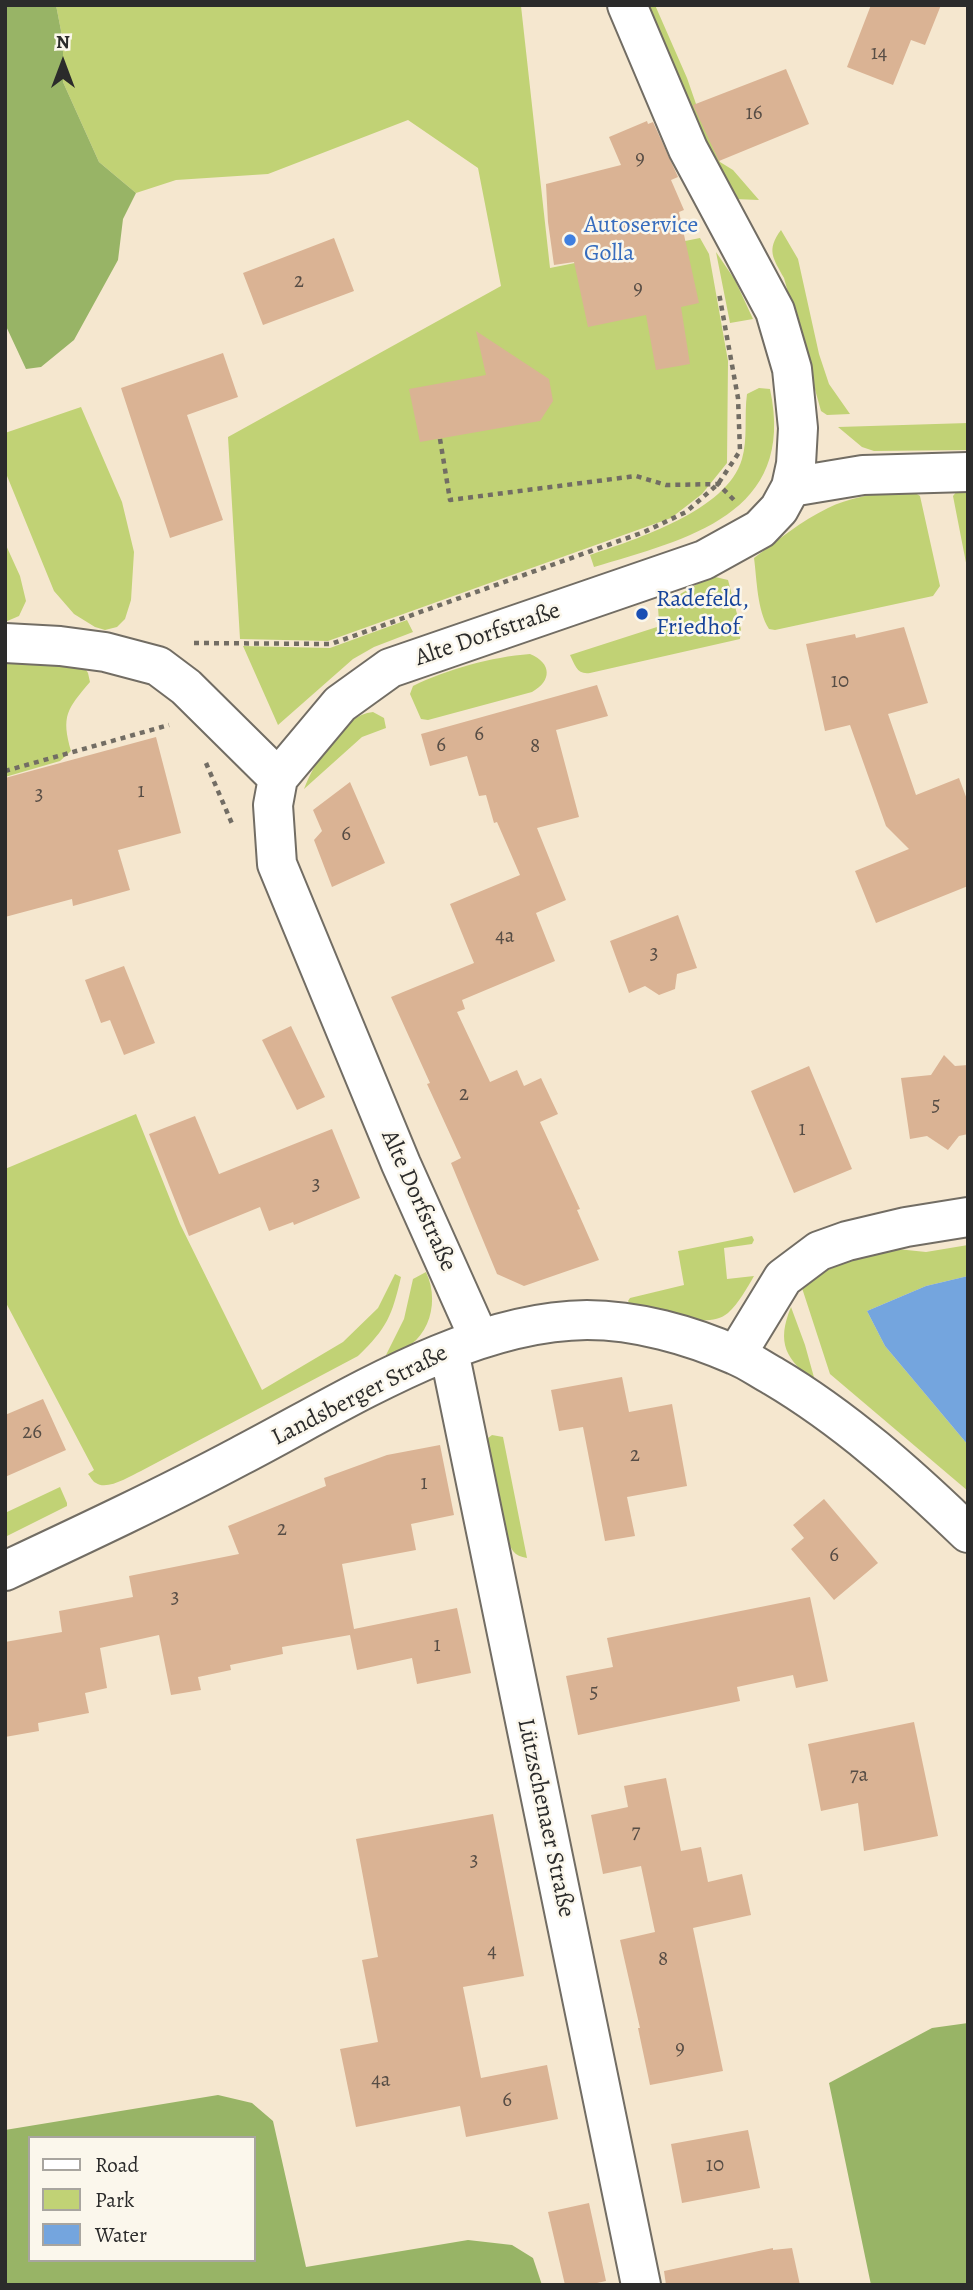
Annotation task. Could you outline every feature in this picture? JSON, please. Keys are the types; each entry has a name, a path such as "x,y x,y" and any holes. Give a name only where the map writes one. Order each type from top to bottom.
{"street":[{"name":"Alte Dorfstraße","path":"464,1345 401,1164 277,864 273,805 278,778 340,704 390,668 704,561 760,529 779,509 791,487 796,464 798,428 792,369 775,311 688,149 626,5"},
{"path":"791,487 863,475 968,472"},
{"path":"5,643 93,650 158,666 186,687 278,778"},
{"path":"736,1355 783,1278 819,1251 847,1241 906,1227 968,1217"},
{"name":"Landsberger Straße","path":"5,1570 163,1497 402,1371 464,1345 538,1325 587,1320 639,1325 736,1355 813,1400 929,1495 968,1532"},
{"name":"Lützschenaer Straße","path":"464,1345 641,2285"}],"path":[{"path":"183,643 331,644 644,532 686,512 718,484 740,451 738,398 718,289"},
{"path":"440,439 450,500 636,477 666,485 718,484"},
{"path":"5,771 176,723"},
{"path":"205,761 235,832"}],"green space":[{"path":"5,5 56,5 63,41 63,82 99,162 136,193 123,219 118,260 74,340 41,367 26,369 5,324"},
{"path":"56,5 521,6 550,268 700,238 709,254 728,361 727,463 702,494 671,518 328,641 240,639 228,437 501,286 478,168 408,120 268,174 176,180 136,193 99,162 63,82 63,41"},
{"path":"645,5 655,5 720,162 733,170 759,200 735,199 715,162"},
{"path":"781,230 798,259 819,354 829,384 850,414 827,415 821,411 784,278 773,254 776,237"},
{"path":"716,252 735,280 753,319 730,323"},
{"path":"759,388 770,389 774,432 767,466 751,493 727,515 698,532 594,567 590,555 631,541 678,520 718,494 733,477 742,459 747,394"},
{"path":"81,407 122,502 134,552 131,600 125,619 117,627 105,630 74,614 54,591 5,471 5,433"},
{"path":"968,423 968,450 874,451 862,447 838,427"},
{"path":"968,487 968,573 953,496 957,491"},
{"path":"893,490 912,491 920,496 940,586 933,596 775,630 769,629 760,604 754,558 799,525 828,508 852,499"},
{"path":"5,543 20,576 26,601 19,616 5,622"},
{"path":"711,576 728,580 741,629 740,639 590,673 577,668 570,655 657,627 658,607"},
{"path":"407,620 413,632 374,647 353,659 278,725 243,646 330,648"},
{"path":"530,654 546,667 546,678 539,688 428,720 421,719 410,694 413,686 470,665"},
{"path":"5,659 81,662 90,682 68,714 67,729 71,751 60,761 5,777"},
{"path":"373,712 384,718 386,728 362,737 304,789 322,754 340,731 362,715"},
{"path":"136,1114 180,1224 262,1390 343,1342 378,1308 395,1274 401,1277 387,1321 358,1356 131,1476 112,1484 101,1485 93,1481 88,1474 94,1470 5,1301 5,1169"},
{"path":"752,1236 752,1244 724,1248 727,1279 754,1276 736,1305 719,1318 681,1318 631,1306 628,1301 630,1298 684,1285 678,1251"},
{"path":"968,1245 968,1276 926,1286 867,1311 885,1346 968,1445 968,1491 830,1374 802,1288 823,1272 858,1257 897,1249 926,1252"},
{"path":"426,1272 432,1298 427,1324 411,1344 386,1355 404,1319 413,1279"},
{"path":"791,1307 815,1381 797,1366 786,1350 784,1331"},
{"path":"492,1435 503,1437 527,1558 514,1552 507,1538 487,1442"},
{"path":"60,1487 67,1506 5,1537 5,1513"},
{"path":"968,2023 968,2285 871,2285 829,2083 932,2028"},
{"path":"218,2095 252,2103 273,2121 306,2267 468,2240 512,2245 533,2258 542,2285 5,2285 5,2130"}],"water":[{"path":"968,1276 968,1445 885,1346 867,1311 926,1286"}],"building":[{"path":"871,5 941,5 925,45 911,40 893,85 847,67"},
{"path":"786,69 809,124 719,161 693,105"},
{"path":"647,121 648,124 653,122 678,177 671,180 684,210 679,212 699,303 681,307 690,364 656,370 646,315 588,327 574,262 554,265 546,184 621,165 609,137"},
{"path":"334,238 354,291 263,325 243,273"},
{"path":"476,331 549,379 553,401 540,421 420,442 409,389 486,375"},
{"path":"223,353 238,397 187,415 223,520 170,538 121,388"},
{"path":"904,627 928,703 888,714 916,795 959,778 968,802 968,886 876,923 855,871 909,849 886,826 850,725 825,731 806,644 855,634 856,638"},
{"path":"597,685 608,716 556,730 579,817 537,828 566,900 536,913 555,961 462,1000 465,1009 457,1012 490,1082 517,1070 524,1086 541,1078 558,1114 540,1122 580,1209 577,1210 599,1260 524,1286 497,1274 451,1163 461,1158 391,997 474,963 450,904 520,875 497,822 494,823 486,795 479,796 467,756 430,766 421,734"},
{"path":"156,737 181,833 118,850 130,890 73,906 72,899 5,917 5,778"},
{"path":"350,782 385,863 332,887 314,840 322,831 313,810"},
{"path":"678,915 697,968 677,974 675,989 659,995 645,986 629,993 610,941"},
{"path":"124,966 155,1043 124,1055 110,1020 101,1023 85,980"},
{"path":"291,1026 325,1097 297,1110 262,1040"},
{"path":"944,1055 955,1066 968,1065 968,1134 959,1136 948,1150 927,1136 910,1139 901,1078 931,1075"},
{"path":"809,1066 852,1169 794,1193 751,1091"},
{"path":"195,1116 219,1174 332,1129 360,1198 294,1225 293,1222 269,1231 260,1207 189,1236 149,1134"},
{"path":"622,1377 629,1412 672,1404 687,1486 627,1497 635,1536 605,1541 583,1427 559,1431 551,1390"},
{"path":"43,1399 66,1450 5,1477 5,1415"},
{"path":"440,1445 454,1515 411,1524 416,1550 342,1564 354,1629 457,1608 471,1673 417,1684 412,1658 357,1670 350,1635 282,1647 283,1654 230,1665 231,1670 198,1677 201,1690 171,1695 159,1635 100,1648 107,1688 85,1693 89,1713 38,1723 39,1731 5,1737 5,1642 62,1632 59,1611 133,1597 129,1576 239,1554 228,1526 326,1486 324,1478 387,1455"},
{"path":"824,1499 878,1563 834,1600 791,1549 804,1538 793,1525"},
{"path":"810,1597 828,1681 796,1688 793,1675 737,1687 740,1701 578,1735 566,1676 613,1667 607,1638"},
{"path":"914,1722 938,1836 864,1851 858,1803 821,1811 808,1744"},
{"path":"666,1778 681,1851 701,1847 708,1882 742,1874 751,1915 693,1928 723,2071 650,2085 620,1940 655,1932 641,1866 603,1874 591,1815 628,1807 624,1786"},
{"path":"493,1814 524,1976 463,1987 481,2078 547,2065 558,2119 466,2137 460,2106 356,2127 340,2049 378,2042 362,1960 378,1957 356,1839"},
{"path":"748,2130 760,2188 682,2203 671,2144"},
{"path":"589,2203 606,2281 588,2285 565,2285 548,2212"},
{"path":"773,2248 792,2248 800,2285 666,2285 664,2271"}],"place":[{"name":"Autoservice Golla","path":"570,240"},
{"name":"Radefeld, Friedhof","path":"642,614"}]}
